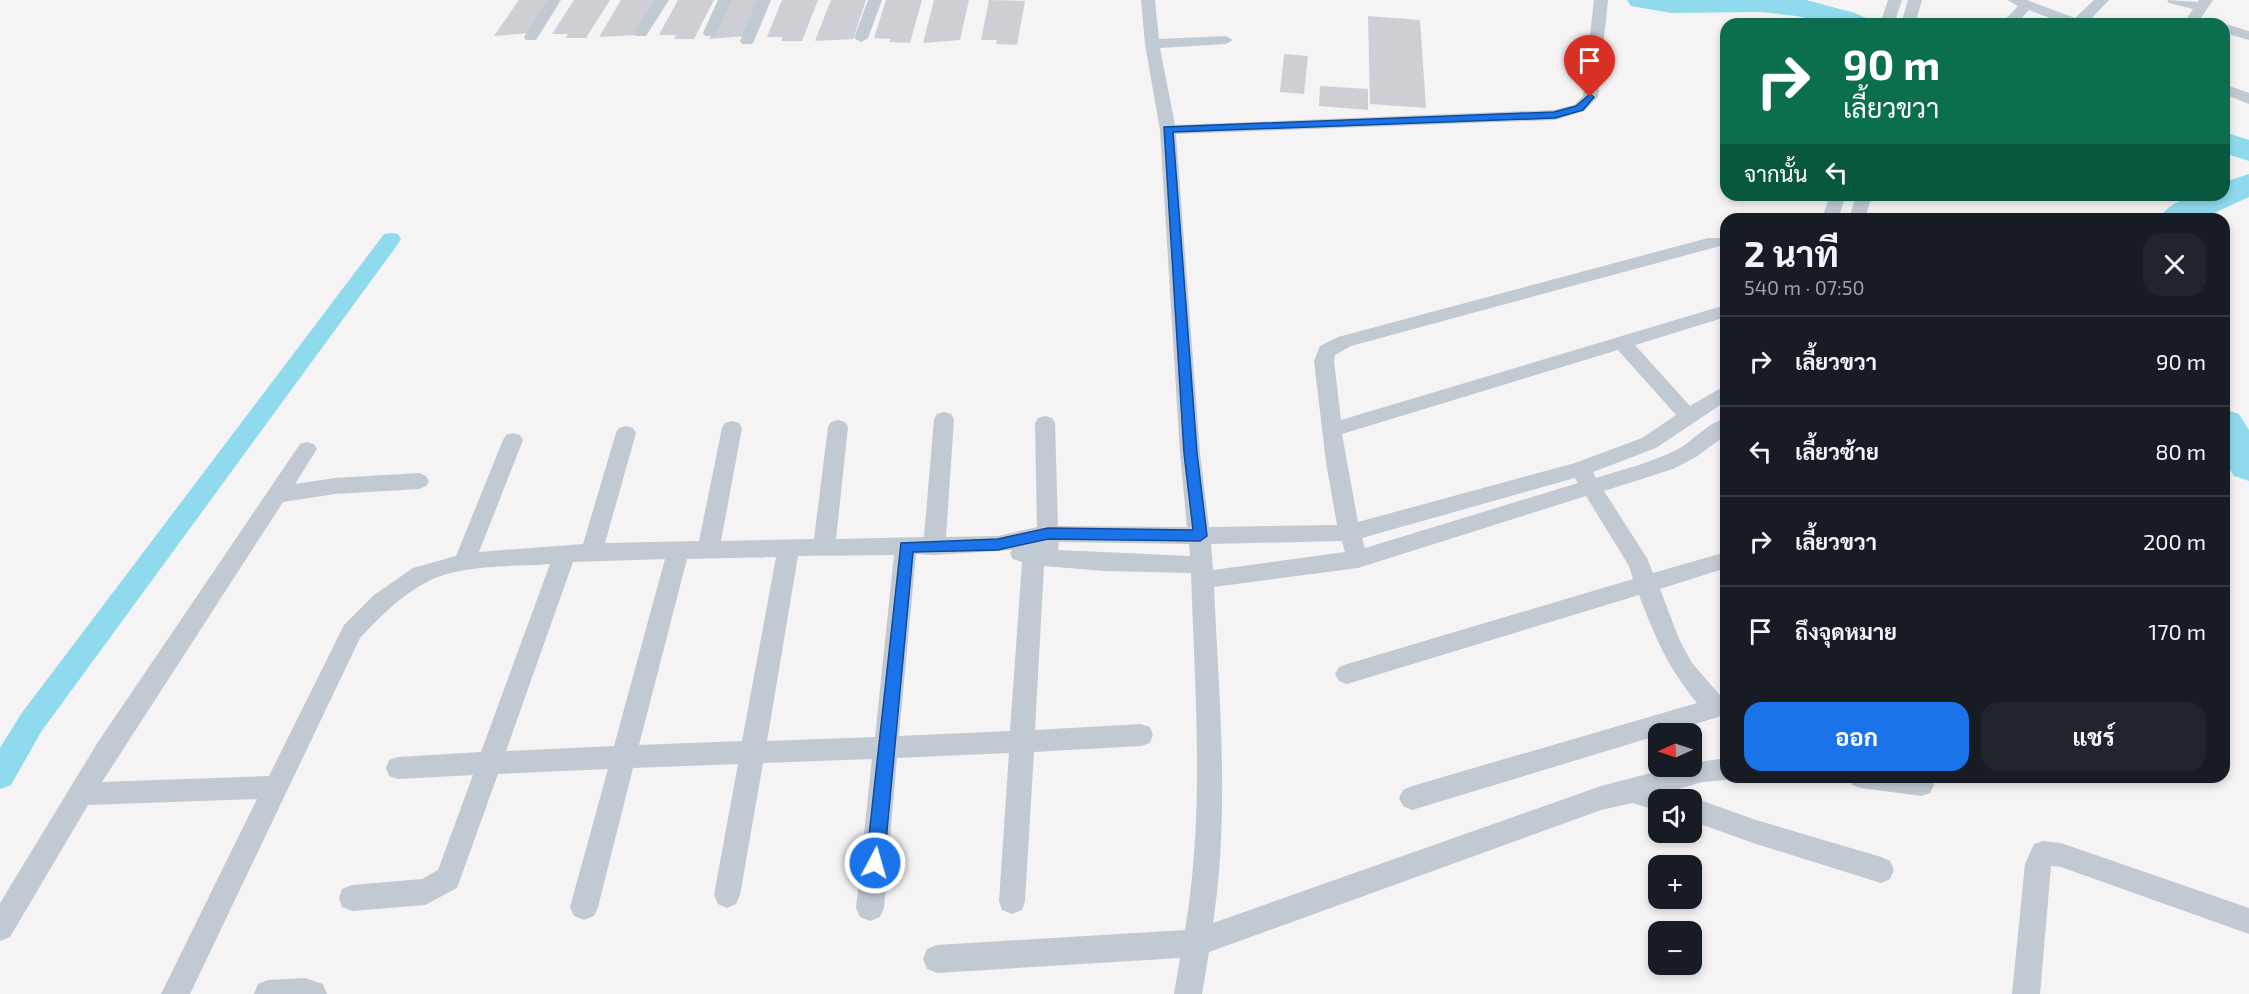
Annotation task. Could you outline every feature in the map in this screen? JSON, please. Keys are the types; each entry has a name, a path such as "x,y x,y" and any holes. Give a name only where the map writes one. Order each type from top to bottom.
{"street":[{"path":"531,37 554,0"},
{"path":"641,33 662,0"},
{"path":"710,33 725,0"},
{"path":"747,41 764,0"},
{"path":"861,38 875,0"},
{"path":"1148,0 1152,44 1168,130 1190,453 1202,572 1210,830 1206,883 1188,994"},
{"path":"1889,18 1896,0"},
{"path":"1910,18 1915,0"},
{"path":"2083,18 2102,0"},
{"path":"2174,0 2199,14"},
{"path":"1168,130 1555,115 1579,108 1590,97 1601,2"},
{"path":"2011,18 2020,2 2064,18"},
{"path":"2230,30 2249,36"},
{"path":"1152,44 1226,40"},
{"path":"2230,90 2247,95"},
{"path":"1358,560 1349,533 1333,430 1324,361 1327,351 1334,345 1714,242"},
{"path":"1333,430 1720,313"},
{"path":"1621,341 1688,416"},
{"path":"1041,546 1104,562 1202,572 1358,560 1585,478 1672,430 1688,416 1720,396"},
{"path":"934,547 944,419"},
{"path":"1012,901 1022,743 1041,546 1045,423"},
{"path":"824,546 838,427"},
{"path":"708,551 732,428"},
{"path":"175,994 352,632 382,601 421,574 464,562 592,552 708,551 824,546 934,547 998,544 1041,546 1200,536 1349,533 1585,478 1666,464 1689,453 1720,430"},
{"path":"592,552 626,433"},
{"path":"464,562 513,440"},
{"path":"0,928 107,750 307,449"},
{"path":"1585,478 1639,564 1668,641 1684,670 1720,705"},
{"path":"275,495 335,486 419,481"},
{"path":"727,895 789,547"},
{"path":"870,908 906,547"},
{"path":"584,907 678,551"},
{"path":"352,898 425,892 448,879 566,554"},
{"path":"1347,674 1720,562"},
{"path":"1412,798 1720,706"},
{"path":"398,768 1022,743 1141,735"},
{"path":"937,959 1196,943 1580,805 1702,771 1720,770"},
{"path":"1906,783 1921,785"},
{"path":"81,794 276,787"},
{"path":"1632,791 1648,796"},
{"path":"1702,813 1753,831 1881,870"},
{"path":"2026,994 2038,864 2043,853 2061,855 2249,921"},
{"path":"268,994 305,992 313,994"}],"building":[{"path":"519,0 554,0 531,33 494,36"},
{"path":"574,0 610,0 586,38 566,38 568,34 552,34"},
{"path":"621,0 656,0 637,35 599,37"},
{"path":"678,0 714,0 694,39 674,39 676,35 659,35"},
{"path":"728,0 762,0 746,36 709,39"},
{"path":"782,0 818,0 802,41 781,41 783,37 767,37"},
{"path":"831,0 866,0 853,39 815,41"},
{"path":"886,0 922,0 910,43 889,42 891,39 874,38"},
{"path":"934,0 969,0 960,40 923,43"},
{"path":"989,0 1025,1 1017,45 996,44 997,40 981,40"},
{"path":"1368,16 1420,20 1426,108 1370,104"},
{"path":"1284,54 1308,56 1304,94 1280,92"},
{"path":"1320,86 1368,89 1368,110 1319,106"}],"waterway":[{"path":"1641,0 1671,5 1746,3 1785,5 1842,18"},
{"path":"2230,144 2249,151"},
{"path":"2230,193 2249,184"},
{"path":"2186,213 2212,201"},
{"path":"0,775 31,723 391,239"},
{"path":"2230,434 2249,465"}],"route":[{"path":"875,863 906,547 998,544 1035,535 1090,532 1200,536 1190,453 1168,130 1555,115 1579,108 1590,97"}]}
